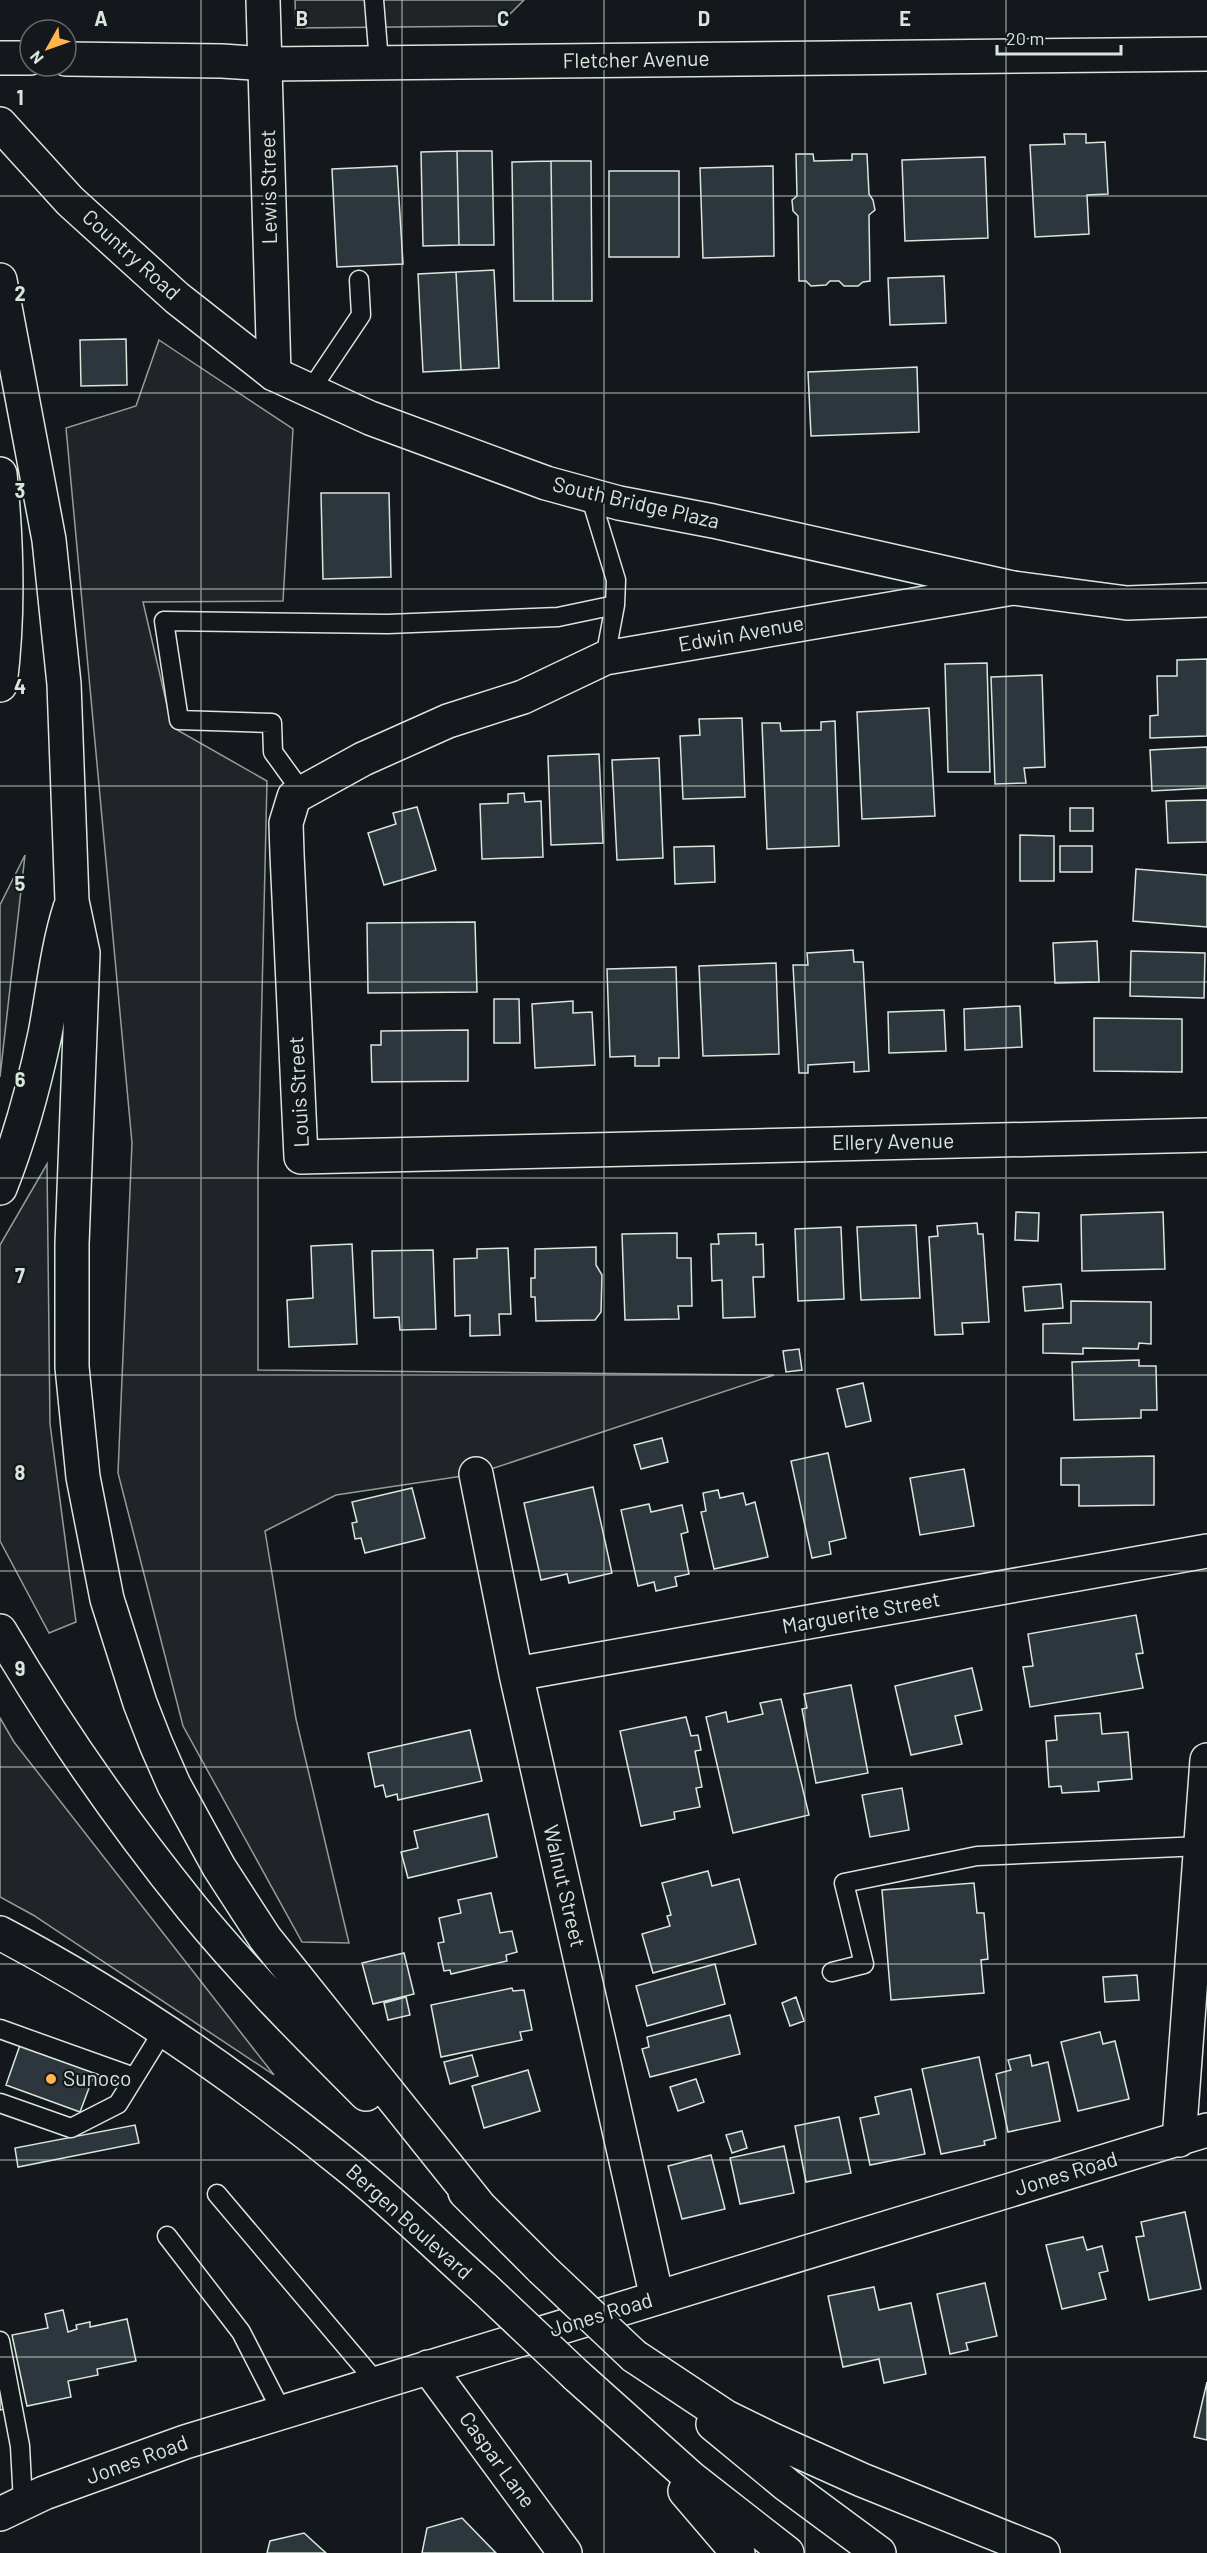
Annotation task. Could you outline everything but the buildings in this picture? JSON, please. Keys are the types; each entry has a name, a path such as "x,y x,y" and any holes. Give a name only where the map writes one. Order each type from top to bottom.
{"main road":[{"name":"Lewis Street","path":"263,0 274,374"},
{"name":"Fletcher Avenue","path":"78,59 222,61 266,64 1207,54"},
{"path":"0,58 18,58"},
{"name":"Country Road","path":"0,124 70,201 177,298 274,374"},
{"path":"0,280 49,540 58,610 64,684 72,901 83,953 72,1244 72,1367 86,1497 107,1599 140,1703 174,1785 196,1827 243,1905 265,1938 480,2207"},
{"path":"0,392 15,352"},
{"name":"South Bridge Plaza","path":"274,374 370,418 546,483 590,495 1013,588"},
{"path":"0,474 6,552 6,613 0,685"},
{"name":"Edwin Avenue","path":"302,792 363,759 448,721 523,697 605,658 1013,588 1126,603 1207,600"},
{"name":"Louis Street","path":"302,792 294,797 286,823 301,1157 578,1150"},
{"path":"0,1188 20,1132 33,1085 61,938 72,901"},
{"name":"Ellery Avenue","path":"578,1150 1207,1135"},
{"name":"Walnut Street","path":"476,1474 516,1674 657,2298"},
{"name":"Marguerite Street","path":"516,1674 1207,1551"},
{"path":"0,1631 66,1737 146,1848 193,1909 292,2020 542,2269 634,2356 770,2472 879,2553"},
{"path":"1193,2135 1201,1846 1207,1761"},
{"name":"Bergen Boulevard","path":"0,1933 62,1967 163,2031 227,2074 351,2168 485,2289 634,2429 691,2478 787,2553"},
{"name":"Jones Road","path":"12,2509 44,2493 185,2442 1193,2135"},
{"path":"634,2356 726,2417 772,2440 862,2480 1042,2553"},
{"name":"Caspar Lane","path":"428,2367 565,2553"},
{"path":"634,2429 738,2553"}],"lane":[{"path":"374,0 379,62"},
{"path":"310,391 361,315 359,280"},
{"path":"590,495 616,580 615,605 605,658"},
{"path":"302,792 273,752 272,723 179,720 164,621 410,623 558,618 615,605"},
{"path":"832,1972 864,1964 844,1883 977,1856 1201,1846"},
{"path":"0,2029 134,2077"},
{"path":"0,2103 71,2128 118,2104 163,2031"},
{"path":"217,2194 376,2383"},
{"path":"167,2236 241,2332 282,2412"},
{"path":"0,2341 20,2446 12,2509"}],"shaded area":[{"path":"295,0 524,0 498,26 296,28"},
{"path":"159,340 293,429 283,601 143,602 172,727 267,781 258,1167 258,1370 774,1375 476,1474 336,1495 265,1531 296,1719 349,1943 302,1942 183,1726 118,1473 132,1143 66,428 136,406"},
{"path":"25,855 0,1077 0,905"},
{"path":"47,1164 50,1424 76,1622 49,1633 0,1541 0,1245"},
{"path":"0,1718 14,1742 274,2075 33,1915 0,1897"}],"place":[{"name":"Sunoco","path":"51,2079"}]}
